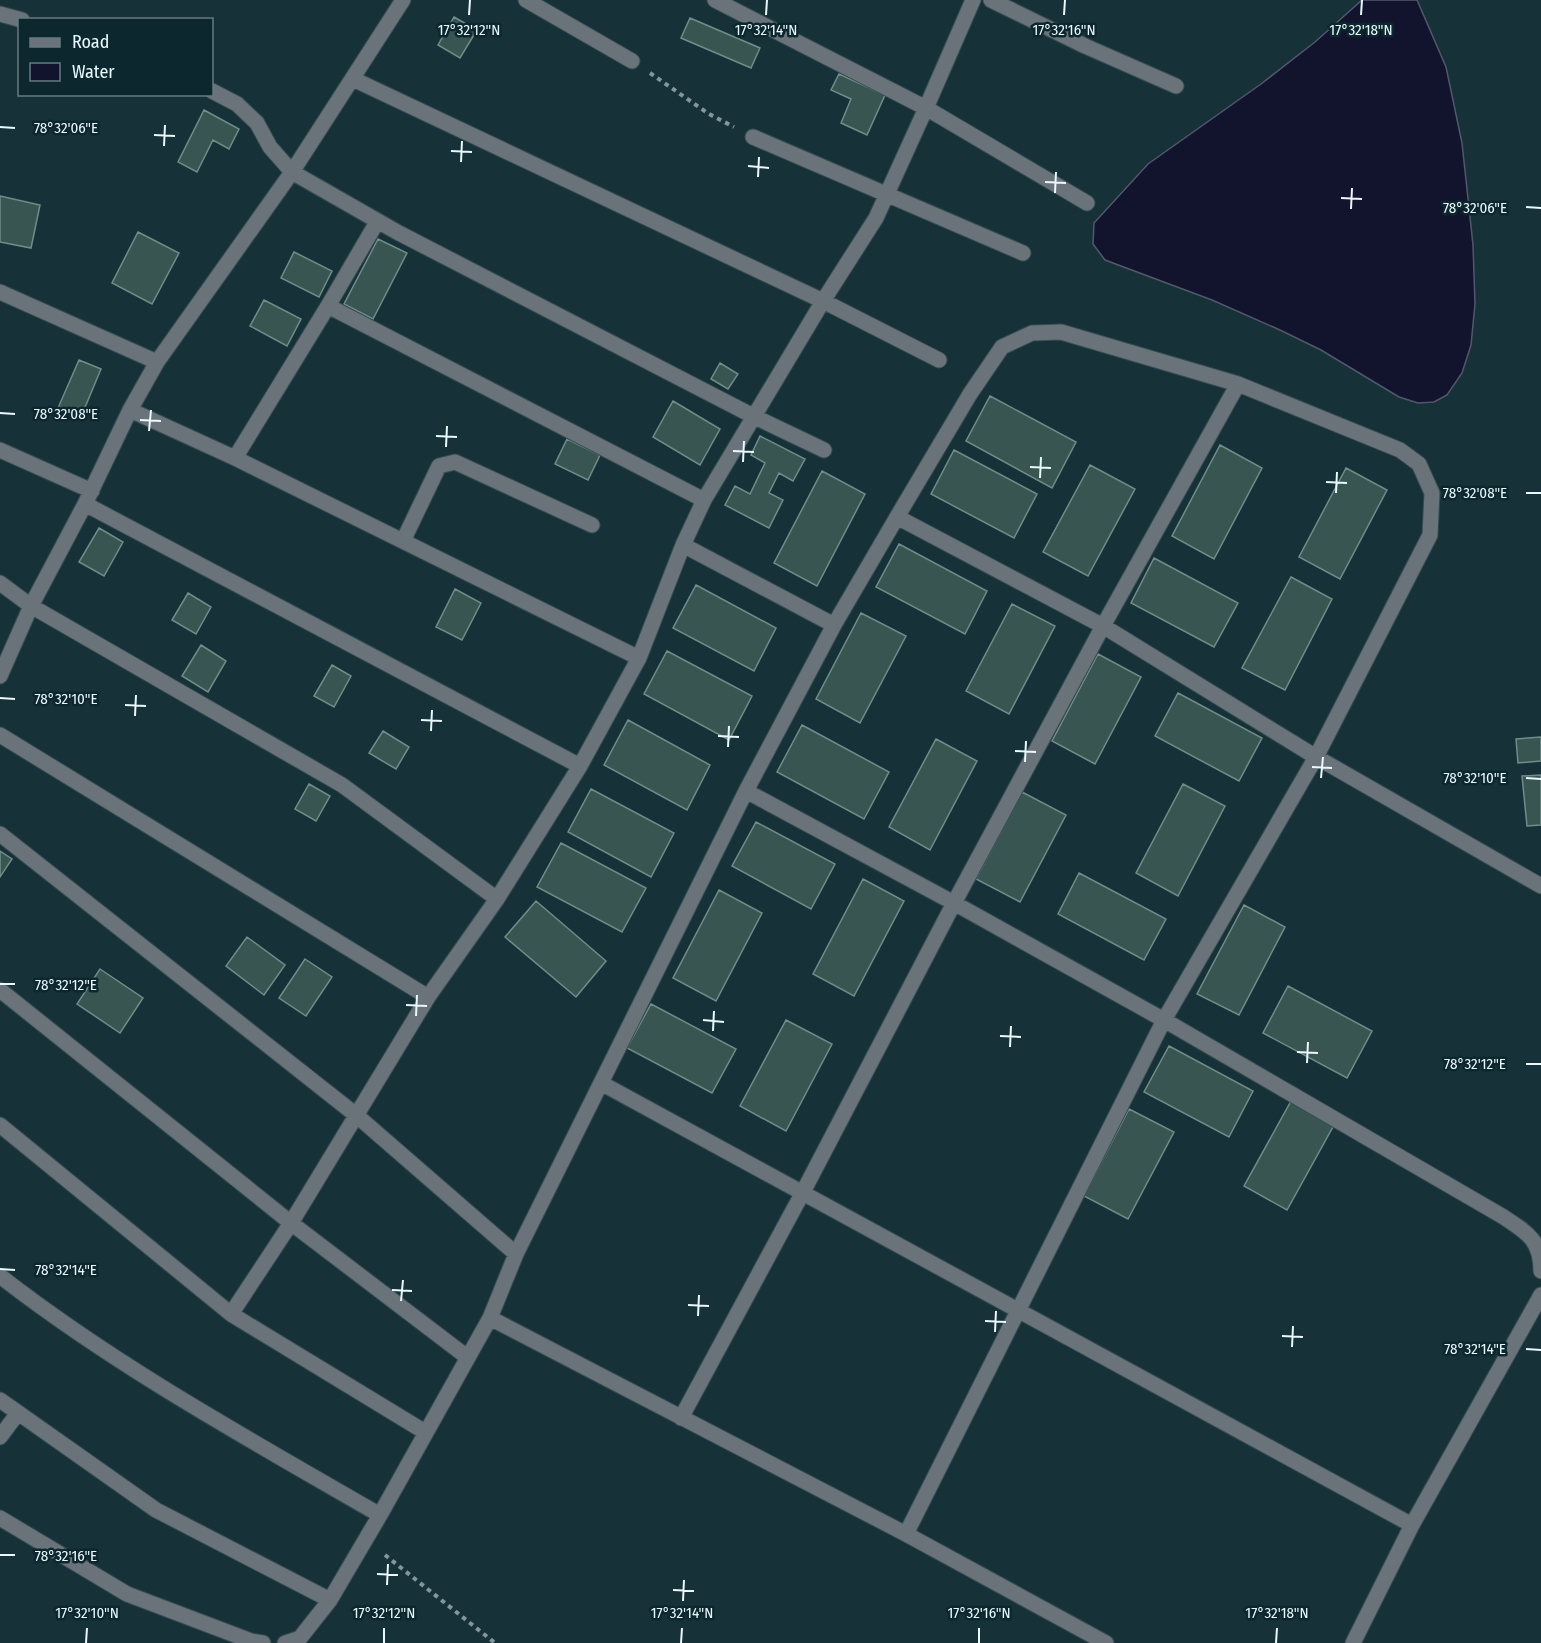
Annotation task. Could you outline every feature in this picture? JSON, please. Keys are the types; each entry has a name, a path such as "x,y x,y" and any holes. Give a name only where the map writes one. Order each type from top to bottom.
{"street":[{"path":"0,676 31,606 157,362 292,172 403,0"},
{"path":"526,0 632,61"},
{"path":"715,0 926,108 1087,203"},
{"path":"231,1314 291,1223 428,998 497,899 580,766 639,658 683,545 704,500 876,218 973,0"},
{"path":"992,0 1085,46 1176,86"},
{"path":"0,14 18,19"},
{"path":"353,80 823,302 939,360"},
{"path":"213,92 237,104 257,123 270,147 292,172 377,222 755,417 824,450"},
{"path":"753,137 1023,253"},
{"path":"235,458 377,222"},
{"path":"0,292 157,362"},
{"path":"328,306 704,500"},
{"path":"285,1643 300,1638 330,1600 490,1318 516,1254 746,791 834,625 897,516 970,394 1002,347 1032,333 1061,332 1238,384 1400,450 1419,464 1432,493 1430,535 1316,757 1164,1020 906,1534"},
{"path":"681,1418 1103,626 1238,384"},
{"path":"130,411 235,458 639,658"},
{"path":"0,450 580,766"},
{"path":"403,541 440,466 455,462 592,525"},
{"path":"897,516 1103,626 1316,757 1541,886"},
{"path":"683,545 834,625"},
{"path":"0,583 31,606 342,785 497,899"},
{"path":"0,735 428,998"},
{"path":"746,791 1164,1020 1502,1216 1529,1233 1541,1256 1541,1270"},
{"path":"0,834 356,1115 516,1254"},
{"path":"0,990 291,1223 467,1357"},
{"path":"601,1083 1412,1525"},
{"path":"0,1125 231,1314 425,1432"},
{"path":"0,1276 44,1310 215,1419 380,1515"},
{"path":"1353,1643 1412,1525 1541,1295"},
{"path":"490,1318 906,1534 1106,1643"},
{"path":"0,1400 156,1510 330,1600"},
{"path":"0,1437 18,1413"},
{"path":"0,1518 127,1594 251,1641 263,1643"}],"path":[{"path":"632,61 709,114 753,137"},
{"path":"366,1539 495,1643"}],"water":[{"path":"1362,0 1417,0 1446,67 1462,143 1473,245 1475,304 1471,345 1462,373 1447,395 1434,402 1418,403 1399,397 1321,350 1280,330 1212,300 1105,260 1093,244 1094,223 1148,164 1261,84 1315,42"}],"building":[{"path":"454,17 477,30 460,58 438,45"},
{"path":"690,18 760,48 751,68 681,38"},
{"path":"839,74 885,95 867,135 841,123 851,99 831,90"},
{"path":"204,110 239,129 229,149 213,140 197,172 178,162"},
{"path":"0,196 40,205 31,248 0,242"},
{"path":"138,232 179,253 152,304 112,283"},
{"path":"378,239 407,253 373,319 344,304"},
{"path":"294,252 332,271 319,297 281,278"},
{"path":"264,300 301,319 287,346 250,326"},
{"path":"79,360 101,369 81,417 58,408"},
{"path":"720,363 738,374 728,389 711,379"},
{"path":"990,396 1076,442 1052,488 966,441"},
{"path":"673,401 720,429 700,465 653,437"},
{"path":"760,436 805,459 793,481 779,473 769,493 783,500 769,528 725,505 735,486 750,494 765,463 751,455"},
{"path":"567,439 600,455 588,480 555,464"},
{"path":"1220,445 1262,468 1214,559 1172,536"},
{"path":"954,450 1037,494 1014,538 931,494"},
{"path":"1090,465 1135,489 1088,576 1043,552"},
{"path":"1346,468 1387,490 1340,579 1299,557"},
{"path":"822,471 865,494 817,586 774,563"},
{"path":"99,528 123,542 104,576 79,562"},
{"path":"899,544 987,591 965,634 876,587"},
{"path":"1154,558 1238,603 1214,647 1131,603"},
{"path":"1291,577 1332,599 1285,690 1242,668"},
{"path":"696,585 776,628 754,671 673,628"},
{"path":"455,589 481,603 462,640 436,627"},
{"path":"188,593 211,607 196,634 172,620"},
{"path":"1012,604 1055,626 1009,714 966,691"},
{"path":"861,613 906,636 860,723 816,699"},
{"path":"201,645 226,661 208,692 182,676"},
{"path":"667,651 752,696 729,740 644,694"},
{"path":"1098,654 1141,677 1095,764 1052,741"},
{"path":"332,665 351,676 334,707 314,696"},
{"path":"1178,693 1262,738 1239,781 1155,736"},
{"path":"628,720 710,765 687,810 604,765"},
{"path":"802,725 889,772 864,819 777,772"},
{"path":"383,731 409,747 396,769 369,753"},
{"path":"1541,737 1541,761 1518,763 1516,739"},
{"path":"936,739 977,761 930,850 889,827"},
{"path":"1541,775 1541,825 1527,826 1522,776"},
{"path":"309,784 330,796 316,821 295,809"},
{"path":"1183,784 1225,806 1178,896 1136,873"},
{"path":"591,789 674,833 651,877 568,832"},
{"path":"1022,792 1066,815 1020,902 976,879"},
{"path":"756,822 835,864 811,909 732,866"},
{"path":"561,843 646,888 622,932 537,887"},
{"path":"0,851 12,859 0,877"},
{"path":"1079,873 1166,919 1144,960 1058,914"},
{"path":"863,879 904,901 854,996 813,974"},
{"path":"719,890 762,913 716,1001 673,978"},
{"path":"536,901 606,961 576,997 505,937"},
{"path":"1244,905 1285,927 1239,1015 1197,994"},
{"path":"247,937 285,965 264,995 226,966"},
{"path":"305,959 332,977 306,1016 279,998"},
{"path":"100,969 143,998 120,1033 77,1004"},
{"path":"1288,986 1372,1031 1347,1078 1263,1033"},
{"path":"651,1004 736,1049 712,1093 627,1048"},
{"path":"786,1020 832,1044 786,1131 740,1106"},
{"path":"1169,1046 1253,1091 1229,1137 1144,1092"},
{"path":"1291,1101 1334,1125 1287,1210 1244,1186"},
{"path":"1129,1109 1174,1132 1128,1219 1084,1196"}]}
